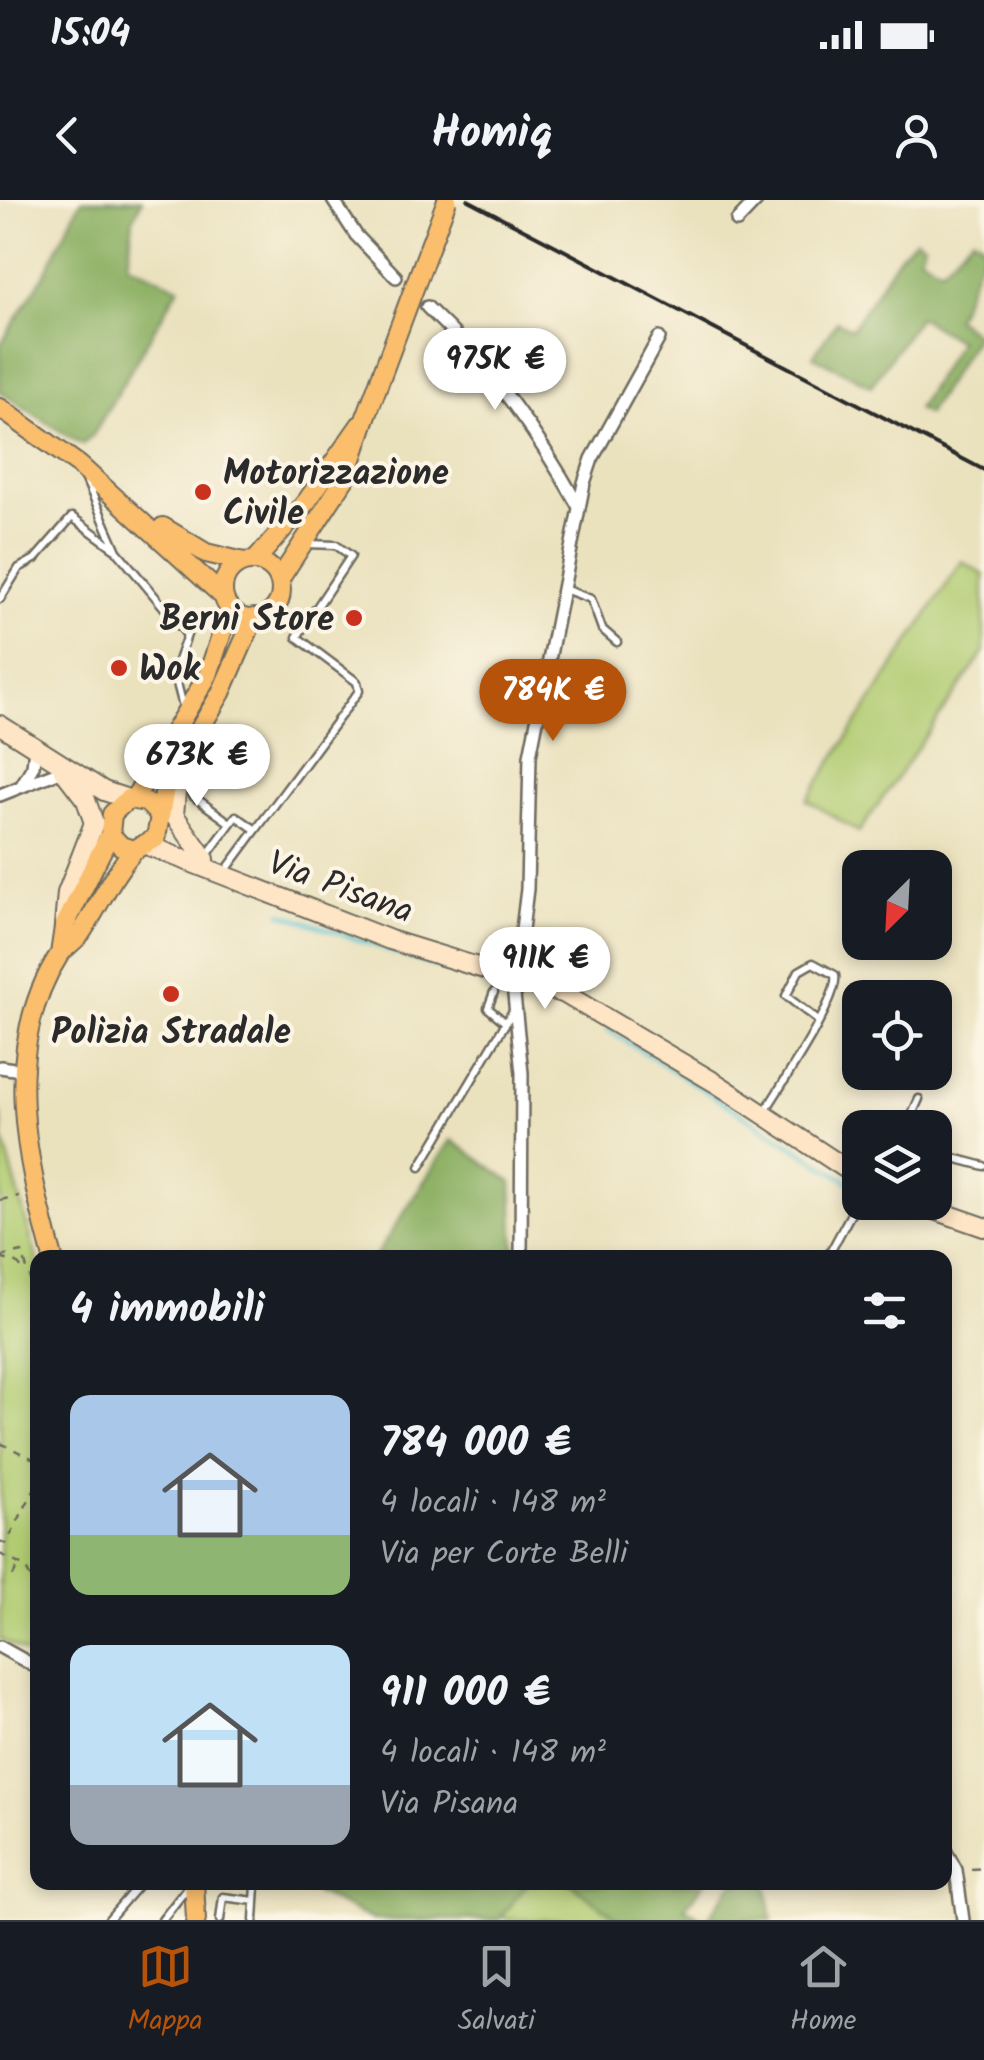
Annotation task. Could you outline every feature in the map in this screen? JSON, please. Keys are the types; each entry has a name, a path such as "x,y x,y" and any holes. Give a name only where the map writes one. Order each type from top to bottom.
{"main road":[{"path":"60,954 80,935 116,869 156,838 159,816 180,761 221,693 254,618 275,606 279,580 346,478 447,200"},
{"path":"0,408 79,465 227,602 254,618"},
{"path":"64,927 118,806 131,799 213,666 227,602 225,579 249,561 307,501 366,416"},
{"path":"108,490 206,554 270,568 279,580"},
{"name":"Via Pisana","path":"0,725 93,795 121,846 141,848 223,874 514,991 588,1005 842,1166"},
{"path":"180,761 174,815 205,859"},
{"path":"50,1250 21,1125 21,1070 35,1010 60,954 68,893 94,822 86,800 57,765"},
{"name":"Via Pisana","path":"57,765 159,816 223,874"},
{"path":"952,1216 984,1227"},
{"path":"194,1890 196,1920"}],"street":[{"path":"333,200 356,235 396,277"},
{"path":"737,221 757,200"},
{"path":"428,307 469,346 506,392 542,440 578,507"},
{"path":"521,1250 522,1074 514,991 527,889 530,756 578,507 592,459 659,338"},
{"path":"22,785 33,766 35,748"},
{"path":"0,795 57,765"},
{"path":"0,1067 21,1070"},
{"path":"0,1647 30,1664"},
{"path":"952,1863 963,1920"}],"lane":[{"path":"79,465 118,551"},
{"path":"0,599 19,568 42,552 72,517 118,551 187,635 174,672 186,714"},
{"path":"223,874 360,686 297,638 350,556 336,545 301,543"},
{"path":"564,590 591,599 602,628 617,642"},
{"path":"196,780 191,788 193,796 230,823"},
{"path":"205,859 236,816 256,830"},
{"path":"764,1114 817,1020 836,984 835,975 812,963 799,971 786,996 795,1008 817,1020"},
{"path":"420,1167 506,1023 514,991"},
{"path":"494,992 488,1008 506,1023"},
{"path":"915,1110 920,1099"},
{"path":"952,1157 984,1166"},
{"path":"831,1250 848,1220"},
{"path":"108,1920 134,1890"},
{"path":"162,1920 186,1890"},
{"path":"254,1920 256,1890"},
{"path":"220,1920 223,1897 255,1901"}],"path":[{"path":"0,1200 35,1192"},
{"path":"0,1258 22,1252 30,1281"},
{"path":"0,1258 17,1263 29,1278"},
{"path":"0,1443 30,1458"},
{"path":"30,1498 0,1554 19,1564 30,1579"},
{"path":"0,1541 6,1544"},
{"path":"13,1576 19,1564"}],"green space":[{"path":"81,200 142,200 133,219 128,264 179,287 93,435 82,445 0,392 0,345 44,275"},
{"path":"973,237 984,244 984,250 956,318 977,335 927,414 917,409 959,341 919,317 871,386 813,356 837,321 852,329 900,254 916,239 924,244 920,256 941,269"},
{"path":"962,561 984,575 984,652 859,832 807,800"},
{"path":"1,1112 3,1138 34,1250 30,1250 30,1655 0,1639"},
{"path":"451,1140 512,1182 515,1250 380,1250"},
{"path":"311,1890 523,1890 499,1920 373,1920"},
{"path":"522,1890 581,1890 620,1920 507,1920 502,1915"},
{"path":"579,1890 699,1890 685,1908 704,1920 620,1920"},
{"path":"728,1890 767,1890 772,1920 706,1920"}],"waterway":[{"path":"281,913 428,964 552,1000"},
{"path":"607,1029 842,1178"},
{"path":"937,1220 984,1237"}],"railway":[{"path":"468,200 984,470"}],"place":[{"name":"Motorizzazione Civile","path":"203,492"},
{"name":"Berni Store","path":"354,618"},
{"name":"Wok","path":"119,668"},
{"name":"Polizia Stradale","path":"171,994"}]}
